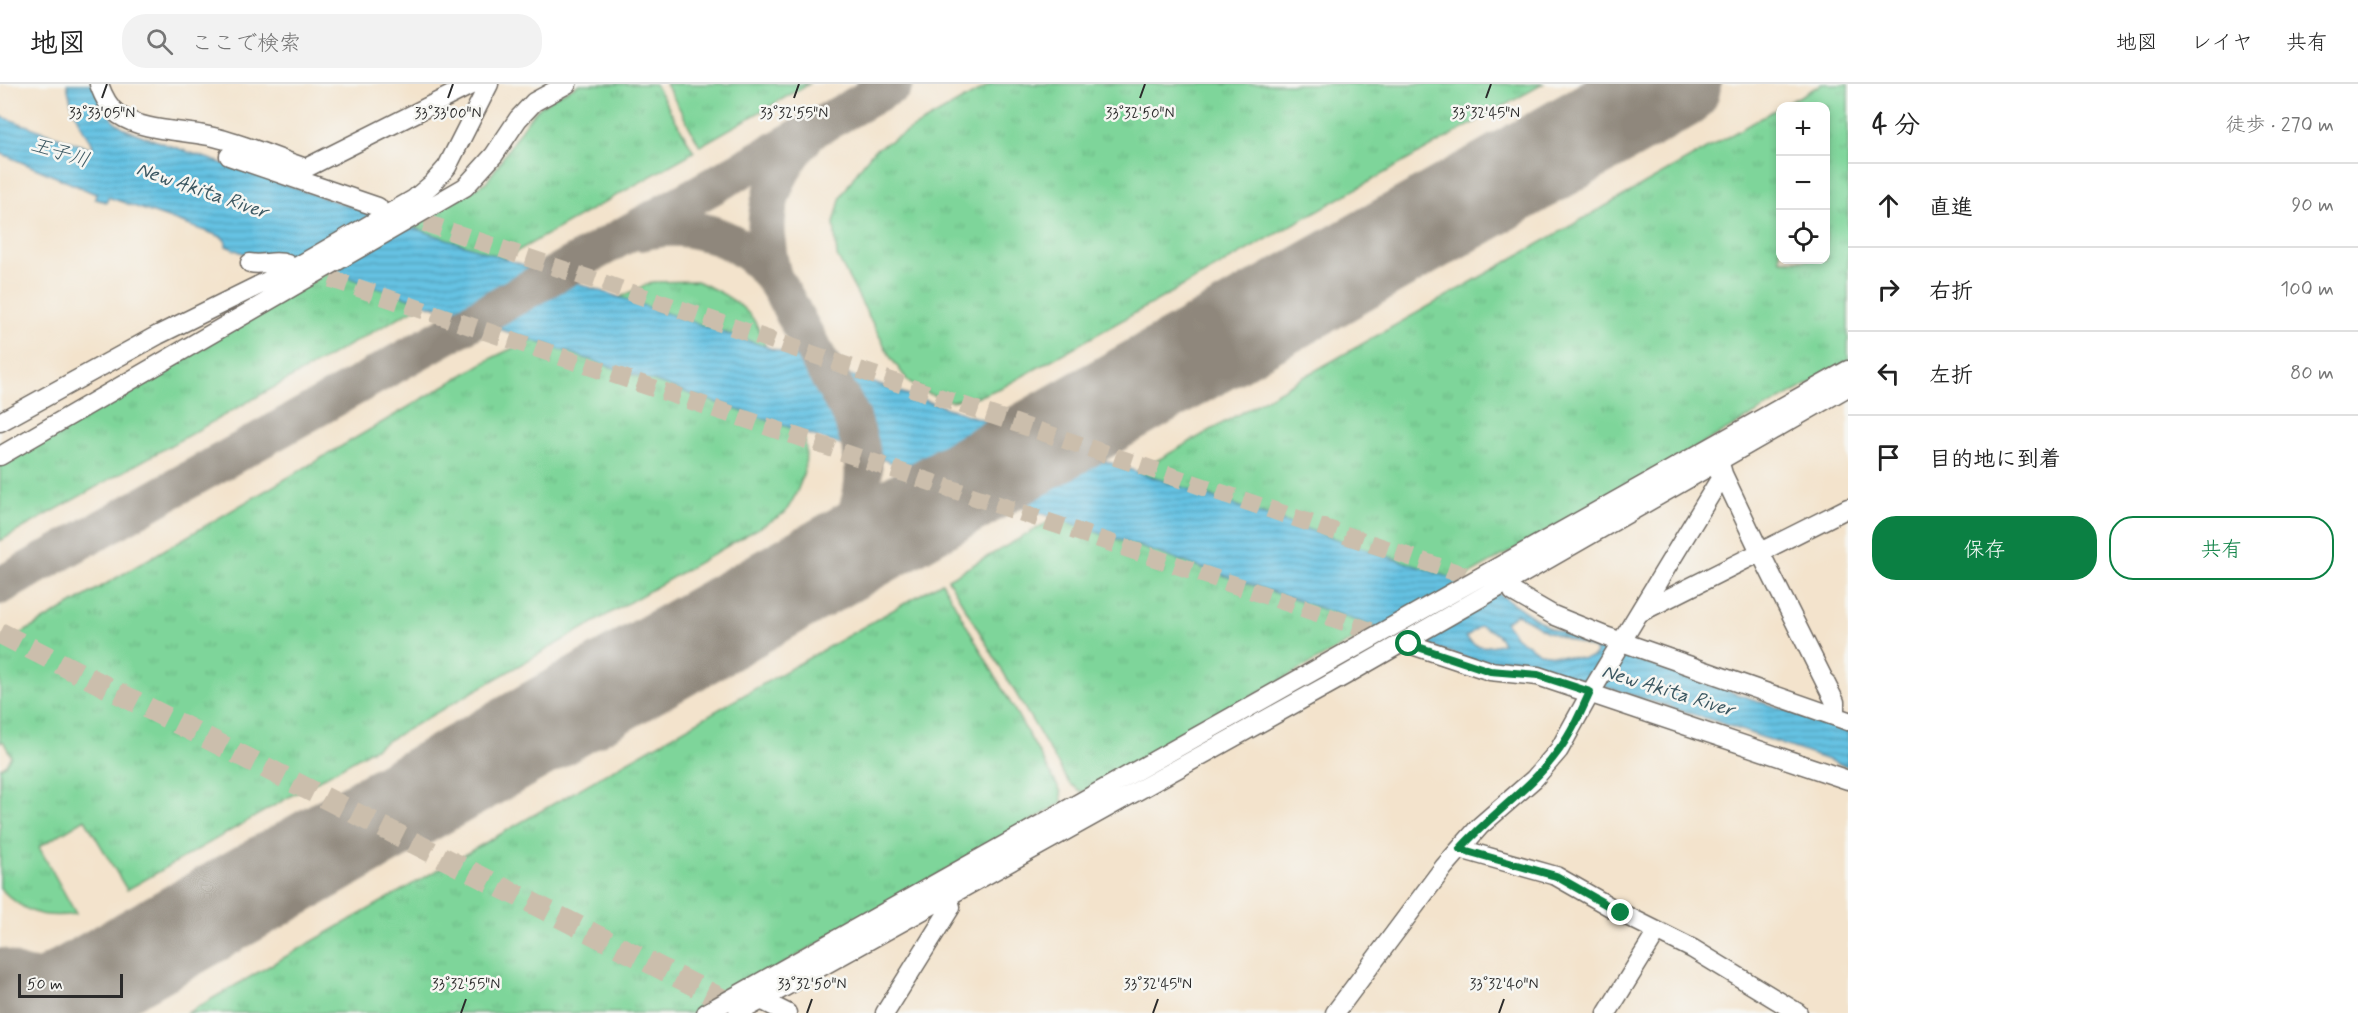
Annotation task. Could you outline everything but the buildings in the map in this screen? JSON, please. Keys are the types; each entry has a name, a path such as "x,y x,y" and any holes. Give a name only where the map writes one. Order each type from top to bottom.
{"street":[{"path":"99,84 110,107 132,122 182,133 209,136 306,168 470,85"},
{"path":"0,422 158,335 296,267 414,199 447,167 489,84"},
{"path":"0,456 465,187 494,155 518,119 534,102 567,84"},
{"path":"182,133 220,152 378,207"},
{"path":"250,263 260,266 278,261 287,264"},
{"path":"706,1013 1848,370"},
{"path":"738,1013 1721,467 1848,387"},
{"path":"1721,467 1760,552 1842,709"},
{"path":"1335,1013 1413,906 1460,849 1480,826 1534,779 1559,750 1592,690 1641,612 1721,467"},
{"path":"1641,612 1848,508"},
{"path":"1513,592 1553,615 1621,645 1842,709"},
{"path":"1409,644 1490,671 1538,675 1592,690 1848,780"},
{"path":"1460,849 1556,876 1693,949 1798,1013"},
{"path":"885,1013 951,907 948,897"},
{"path":"1607,1013 1658,932"},
{"path":"761,1000 787,1013"}],"green space":[{"path":"580,84 655,84 694,152 0,541 0,459 486,182 532,115 548,101"},
{"path":"666,84 809,84 700,146"},
{"path":"991,84 1543,84 1005,386 980,396 951,401 929,394 908,381 891,358 837,256 834,223 841,196 874,150"},
{"path":"1822,84 1848,84 1848,362 1082,792 1069,783 948,579 1776,109 1776,264 1830,264 1830,102 1789,102"},
{"path":"697,281 732,300 754,320 799,422 806,455 804,472 797,492 785,513 127,890 85,819 39,847 76,914 53,916 34,912 17,903 0,888 0,768 11,756 3,741 0,743 0,646 492,358 652,282"},
{"path":"942,582 1061,792 1062,803 698,1013 187,1013"}],"water":[{"path":"67,84 93,84 114,121 127,130 162,143 1499,594 1550,628 1645,663 1848,731 1848,767 1715,721 1567,675 1538,669 1487,665 285,256 262,261 226,246 222,237 108,197 107,202 95,199 96,194 0,153 0,116 91,149 93,145 73,108","holes":["1517,614 1546,631 1594,649 1596,653 1593,657 1583,659 1540,653 1516,637 1505,622","1480,626 1496,634 1503,643 1493,646 1473,644 1466,637"]}],"taxiway":[{"path":"0,586 894,84"},
{"path":"774,280 767,241 766,223 769,205 781,172 804,139"},
{"path":"641,232 657,229 691,229 723,239 752,256 779,286 848,410"},
{"path":"798,581 821,565 835,551 844,539 857,510 863,480 863,464 852,418"},
{"path":"0,967 30,978 60,980 91,976 121,965"}],"runway":[{"path":"37,1013 1674,84"}],"tunnel":[{"path":"399,214 1487,583"},
{"path":"305,270 1409,644"},
{"path":"0,633 743,1010"}],"route":[{"path":"1409,644 1490,671 1538,675 1590,692 1559,750 1534,779 1480,826 1460,849 1556,876 1621,913"}],"water label":[{"name":"王子川","path":"60,153"},
{"name":"New Akita River","path":"202,191"},
{"name":"New Akita River","path":"1668,691"}]}
